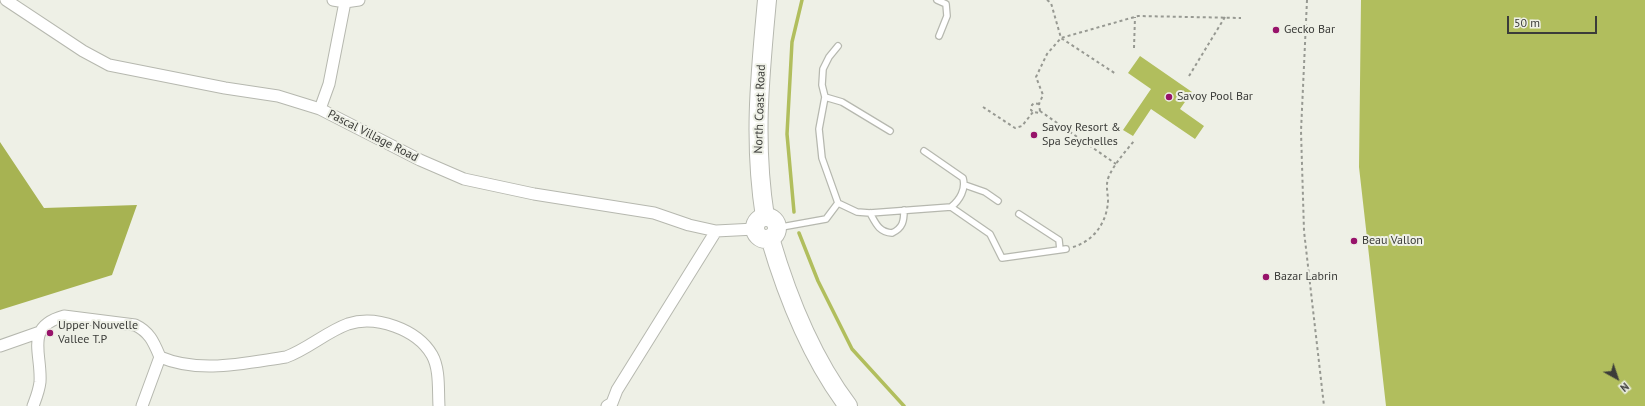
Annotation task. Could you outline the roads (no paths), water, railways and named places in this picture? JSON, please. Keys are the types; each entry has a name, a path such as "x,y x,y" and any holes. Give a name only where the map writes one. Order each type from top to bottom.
{"main road":[{"name":"North Coast Road","path":"768,0 758,91 758,150 766,228 803,328 834,387 848,406"}],"street":[{"name":"Pascal Village Road","path":"6,0 83,51 109,65 225,88 278,96 320,109 420,160 464,178 534,194 654,213 689,225 716,231 766,228"},
{"path":"333,0 345,2 359,0"},
{"path":"320,109 329,84 345,2"},
{"path":"607,406 612,403 618,390 716,231"},
{"path":"33,406 40,381 37,357 37,340 40,332 53,318 64,316 135,324 145,329 152,338 160,358 142,406"},
{"path":"160,358 174,363 206,368 286,357 298,353 348,324 366,320 383,322 414,335 432,355 436,369 439,406"},
{"path":"0,346 40,332"}],"lane":[{"path":"937,0 947,2 947,16 939,36"},
{"path":"838,46 829,56 823,69 822,85 825,98 819,129 822,158 838,203 853,210 870,213 951,207 990,234 1002,258 1066,249"},
{"path":"825,98 842,102 890,130"},
{"path":"924,151 963,178 965,185 960,198 951,207"},
{"path":"965,185 985,192 998,201"},
{"path":"766,228 826,219 831,216 838,203"},
{"path":"870,213 879,229 886,233 892,233 901,227 904,221 904,210"},
{"path":"1018,214 1059,240 1060,250"}],"waterway":[{"path":"794,212 787,134 792,42 802,0"},
{"path":"799,233 818,281 852,349 904,406"}],"place":[{"name":"Gecko Bar","path":"1276,30"},
{"name":"Savoy Pool Bar","path":"1169,97"},
{"name":"Savoy Resort & Spa Seychelles","path":"1034,135"},
{"name":"Beau Vallon","path":"1354,241"},
{"name":"Bazar Labrin","path":"1266,277"},
{"name":"Upper Nouvelle Vallee T.P","path":"50,333"}]}
